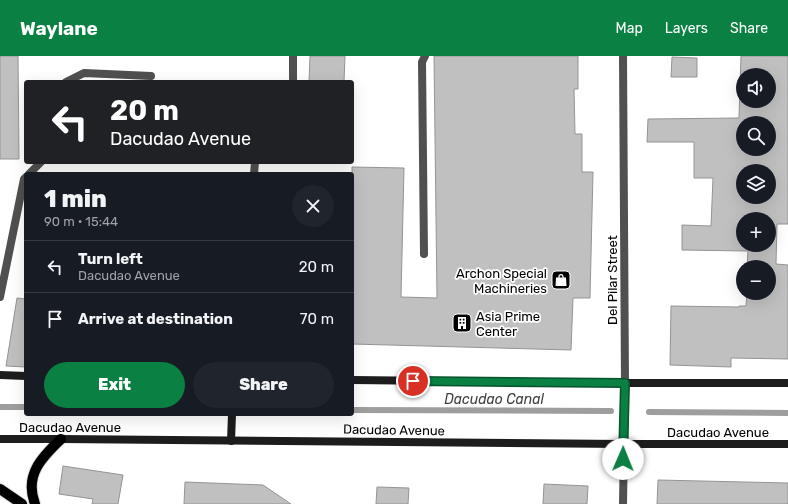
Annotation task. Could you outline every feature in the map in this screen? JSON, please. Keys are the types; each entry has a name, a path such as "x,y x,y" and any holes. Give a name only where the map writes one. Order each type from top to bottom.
{"main road":[{"path":"0,375 24,376"},
{"path":"354,380 788,383"},
{"path":"231,441 232,416"},
{"name":"Dacudao Avenue","path":"0,439 788,444"},
{"path":"35,504 32,490 35,470 47,452 61,439"},
{"path":"0,489 22,504"}],"street":[{"path":"293,56 293,80"},
{"path":"424,254 422,62 425,56"},
{"name":"Del Pilar Street","path":"623,56 625,383 623,504"},
{"path":"70,80 84,73 151,76"},
{"path":"31,172 39,164"},
{"path":"0,297 24,178"}],"building":[{"path":"0,56 18,56 19,159 0,159"},
{"path":"310,56 345,56 344,80 309,80"},
{"path":"434,56 578,56 578,89 574,89 575,134 582,134 582,172 593,172 590,298 573,298 571,350 354,344 354,172 352,172 352,167 404,168 401,297 437,298"},
{"path":"741,56 788,56 788,224 777,224 776,264 776,260 747,260 748,252 776,252 776,212 736,212 736,251 682,250 682,225 711,226 713,178 694,178 694,142 647,142 648,119 736,118 736,156 776,156 776,116 739,116 739,108 776,108 776,68 741,68"},
{"path":"672,57 697,58 697,77 671,77"},
{"path":"776,264 788,265 788,359 731,358 731,367 670,365 671,306 746,306 746,300 776,300"},
{"path":"17,298 24,299 24,367 6,366"},
{"path":"63,466 123,475 118,504 92,504 93,499 59,494"},
{"path":"658,480 788,483 788,504 657,504"},
{"path":"185,482 263,485 291,504 184,504"},
{"path":"544,484 588,486 587,504 543,504"},
{"path":"377,487 409,488 408,504 376,504"}],"waterway":[{"name":"Dacudao Canal","path":"0,407 24,407"},
{"name":"Dacudao Canal","path":"354,410 611,411"},
{"name":"Dacudao Canal","path":"649,412 788,413"}],"place":[{"name":"Archon Special Machineries","path":"561,280"},
{"name":"Asia Prime Center","path":"462,323"}],"route":[{"path":"413,381 625,383 623,459"}]}
